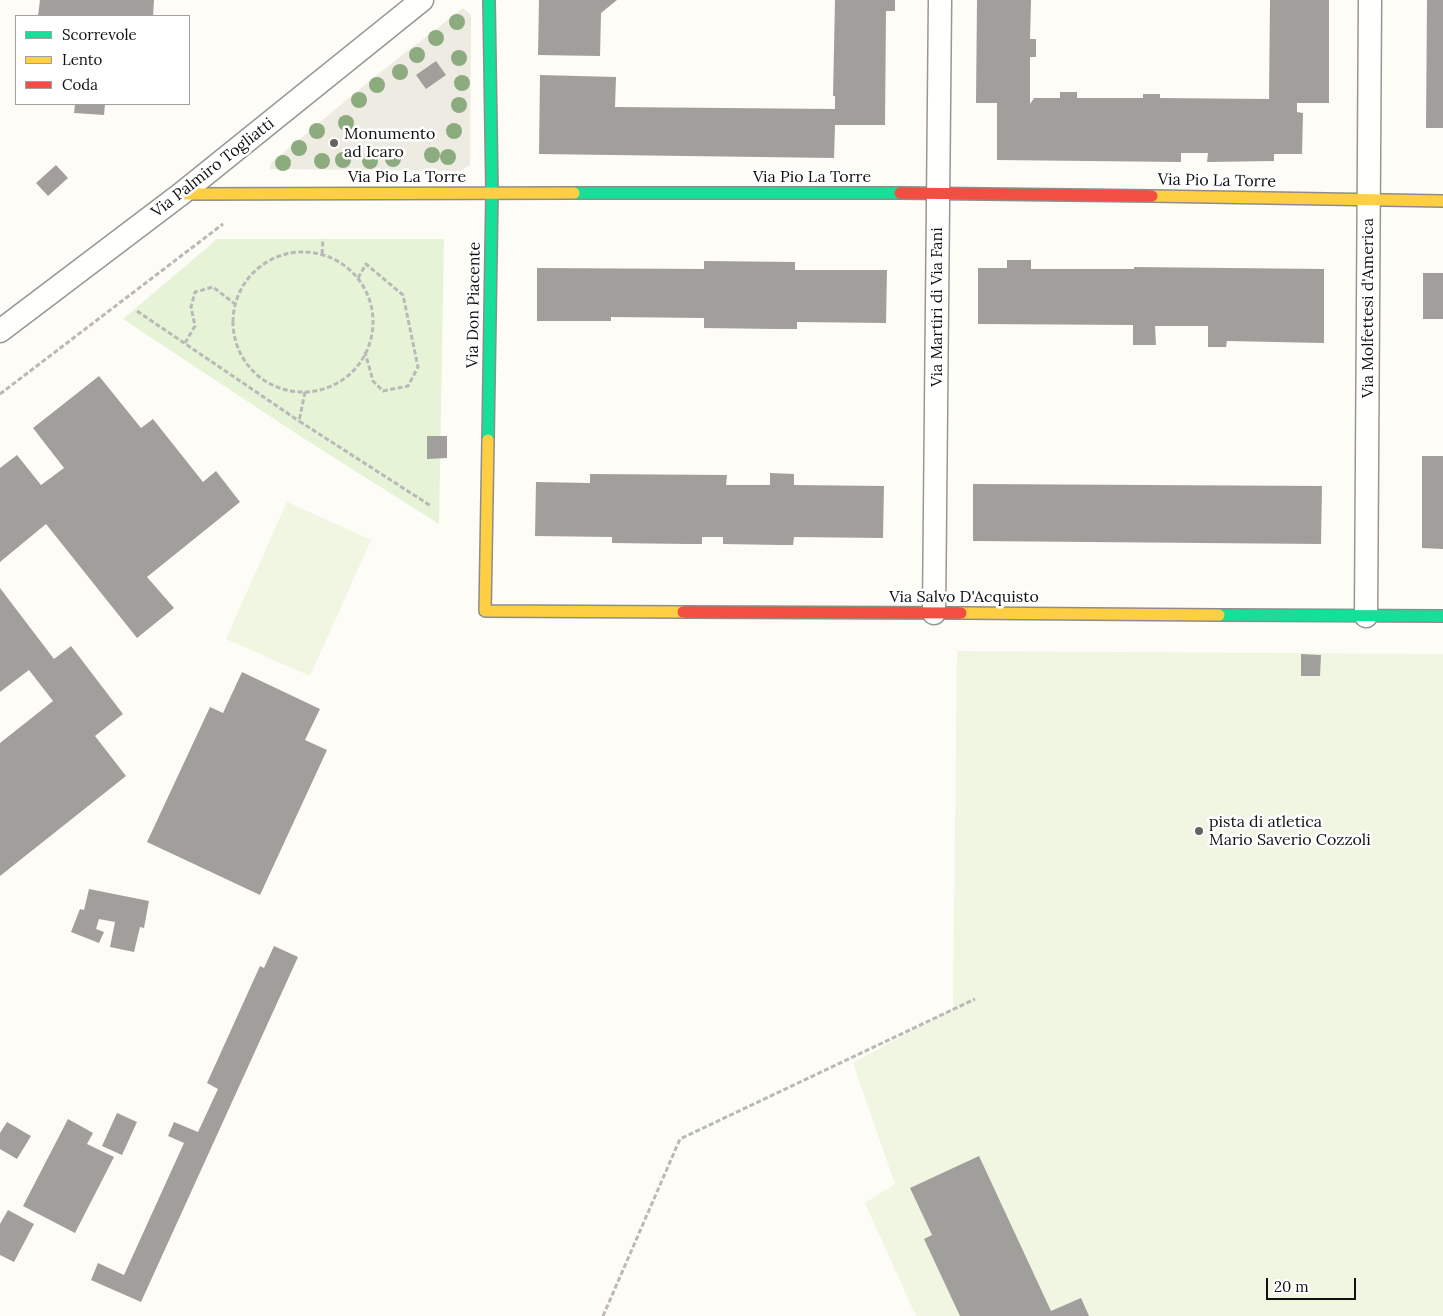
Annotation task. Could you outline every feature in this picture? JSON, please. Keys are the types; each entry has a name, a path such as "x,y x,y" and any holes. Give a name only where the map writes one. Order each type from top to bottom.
{"street":[{"name":"Via Palmiro Togliatti","path":"0,331 181,194 422,0"},
{"name":"Via Don Piacente","path":"486,611 492,192 489,0"},
{"name":"Via Martiri di Via Fani","path":"934,613 940,0"},
{"name":"Via Molfettesi d'America","path":"1366,616 1370,0"},
{"name":"Via Pio La Torre","path":"181,194 492,192 938,193 1443,201"},
{"name":"Via Salvo D'Acquisto","path":"486,611 1443,616"}],"path":[{"path":"0,394 224,223 227,216"},
{"path":"322,254 323,239"},
{"path":"300,252 322,254 342,263 358,278 369,298 373,320 370,342 360,362 345,377 327,387 305,392 284,389 264,380 248,366 237,347 233,326 235,304 244,284 258,267 285,254 300,252"},
{"path":"358,278 366,264 403,295 418,368 408,386 384,391 373,381 365,352"},
{"path":"185,343 195,326 191,307 195,292 213,287 235,304"},
{"path":"137,311 299,421 431,506"},
{"path":"299,421 305,392"},
{"path":"603,1316 680,1139 975,999"}],"green space":[{"path":"217,239 444,239 439,524 303,438 123,319"},
{"path":"287,502 371,540 310,676 226,639"},
{"name":"pista di atletica Mario Saverio Cozzoli","path":"957,651 1443,654 1443,1316 916,1316 865,1203 895,1184 853,1063 953,1008"}],"shaded area":[{"path":"463,8 471,15 470,165 460,171 270,169 271,163 373,78"}],"building":[{"path":"40,0 154,0 153,15 38,15"},
{"path":"539,0 617,0 601,13 600,56 538,55"},
{"path":"835,0 895,0 895,11 886,11 885,125 835,125 834,158 539,154 540,75 616,77 615,107 835,109 835,96 833,96"},
{"path":"977,0 1031,0 1030,39 1036,39 1036,57 1030,57 1030,104 1034,98 1060,98 1060,92 1077,92 1077,98 1143,98 1143,94 1160,94 1160,98 1269,99 1270,0 1329,0 1329,103 1297,103 1297,112 1303,113 1302,154 1274,154 1274,161 1207,162 1208,153 1181,153 1181,162 997,160 997,103 976,103"},
{"path":"1427,0 1443,0 1443,128 1426,128"},
{"path":"436,61 446,75 426,89 416,75"},
{"path":"75,105 105,105 104,115 74,113"},
{"path":"56,165 68,178 48,196 36,183"},
{"path":"1007,260 1031,260 1031,269 1134,269 1134,267 1324,269 1324,343 1227,341 1226,347 1208,347 1208,326 1155,326 1156,345 1133,345 1133,325 978,324 978,268 1007,268"},
{"path":"704,261 795,262 795,270 887,270 886,323 797,322 797,329 777,329 704,328 704,318 611,317 611,321 537,321 537,268 704,269"},
{"path":"1423,273 1443,273 1443,319 1423,319"},
{"path":"99,376 141,428 153,419 203,482 216,471 240,502 147,577 174,608 137,638 46,524 0,562 0,468 17,455 41,485 64,468 33,428"},
{"path":"427,436 447,436 447,458 427,459"},
{"path":"1422,456 1443,456 1443,549 1422,548"},
{"path":"770,473 794,474 794,485 884,486 883,538 794,537 793,545 780,545 723,544 723,537 702,537 702,544 687,544 612,543 612,537 535,536 536,482 590,483 590,474 727,475 726,485 770,485"},
{"path":"973,484 1322,486 1321,544 973,541"},
{"path":"0,588 54,659 71,646 123,714 95,736 126,776 0,876 0,743 53,701 29,670 0,692"},
{"path":"1301,654 1321,655 1320,676 1301,676"},
{"path":"242,672 320,709 305,740 327,750 260,895 147,842 210,707 223,713"},
{"path":"89,889 149,901 144,928 140,927 134,952 110,947 115,922 99,919 96,929 104,932 99,943 71,932 80,909 84,910"},
{"path":"274,946 298,957 141,1302 91,1280 98,1263 124,1275 184,1143 168,1136 174,1122 198,1132 218,1089 207,1083 260,966 264,968"},
{"path":"117,1113 137,1122 122,1155 102,1146"},
{"path":"68,1119 93,1133 87,1144 114,1157 75,1233 23,1206"},
{"path":"7,1122 31,1136 17,1159 0,1149 0,1133"},
{"path":"979,1156 1051,1311 1081,1298 1089,1316 960,1316 924,1239 932,1235 910,1188"},
{"path":"8,1210 34,1224 14,1262 0,1255 0,1224"}],"traffic: fast":[{"path":"488,440 492,192 489,0"},
{"path":"574,193 900,193"},
{"path":"1219,615 1443,616"}],"traffic: slow":[{"path":"181,194 574,193"},
{"path":"1152,196 1443,201"},
{"path":"488,440 485,611 683,612"},
{"path":"961,613 1219,615"}],"traffic: jam":[{"path":"900,193 1152,196"},
{"path":"683,612 961,613"}],"place":[{"name":"Monumento ad Icaro","path":"334,143"},
{"name":"pista di atletica Mario Saverio Cozzoli","path":"1199,831"}]}
